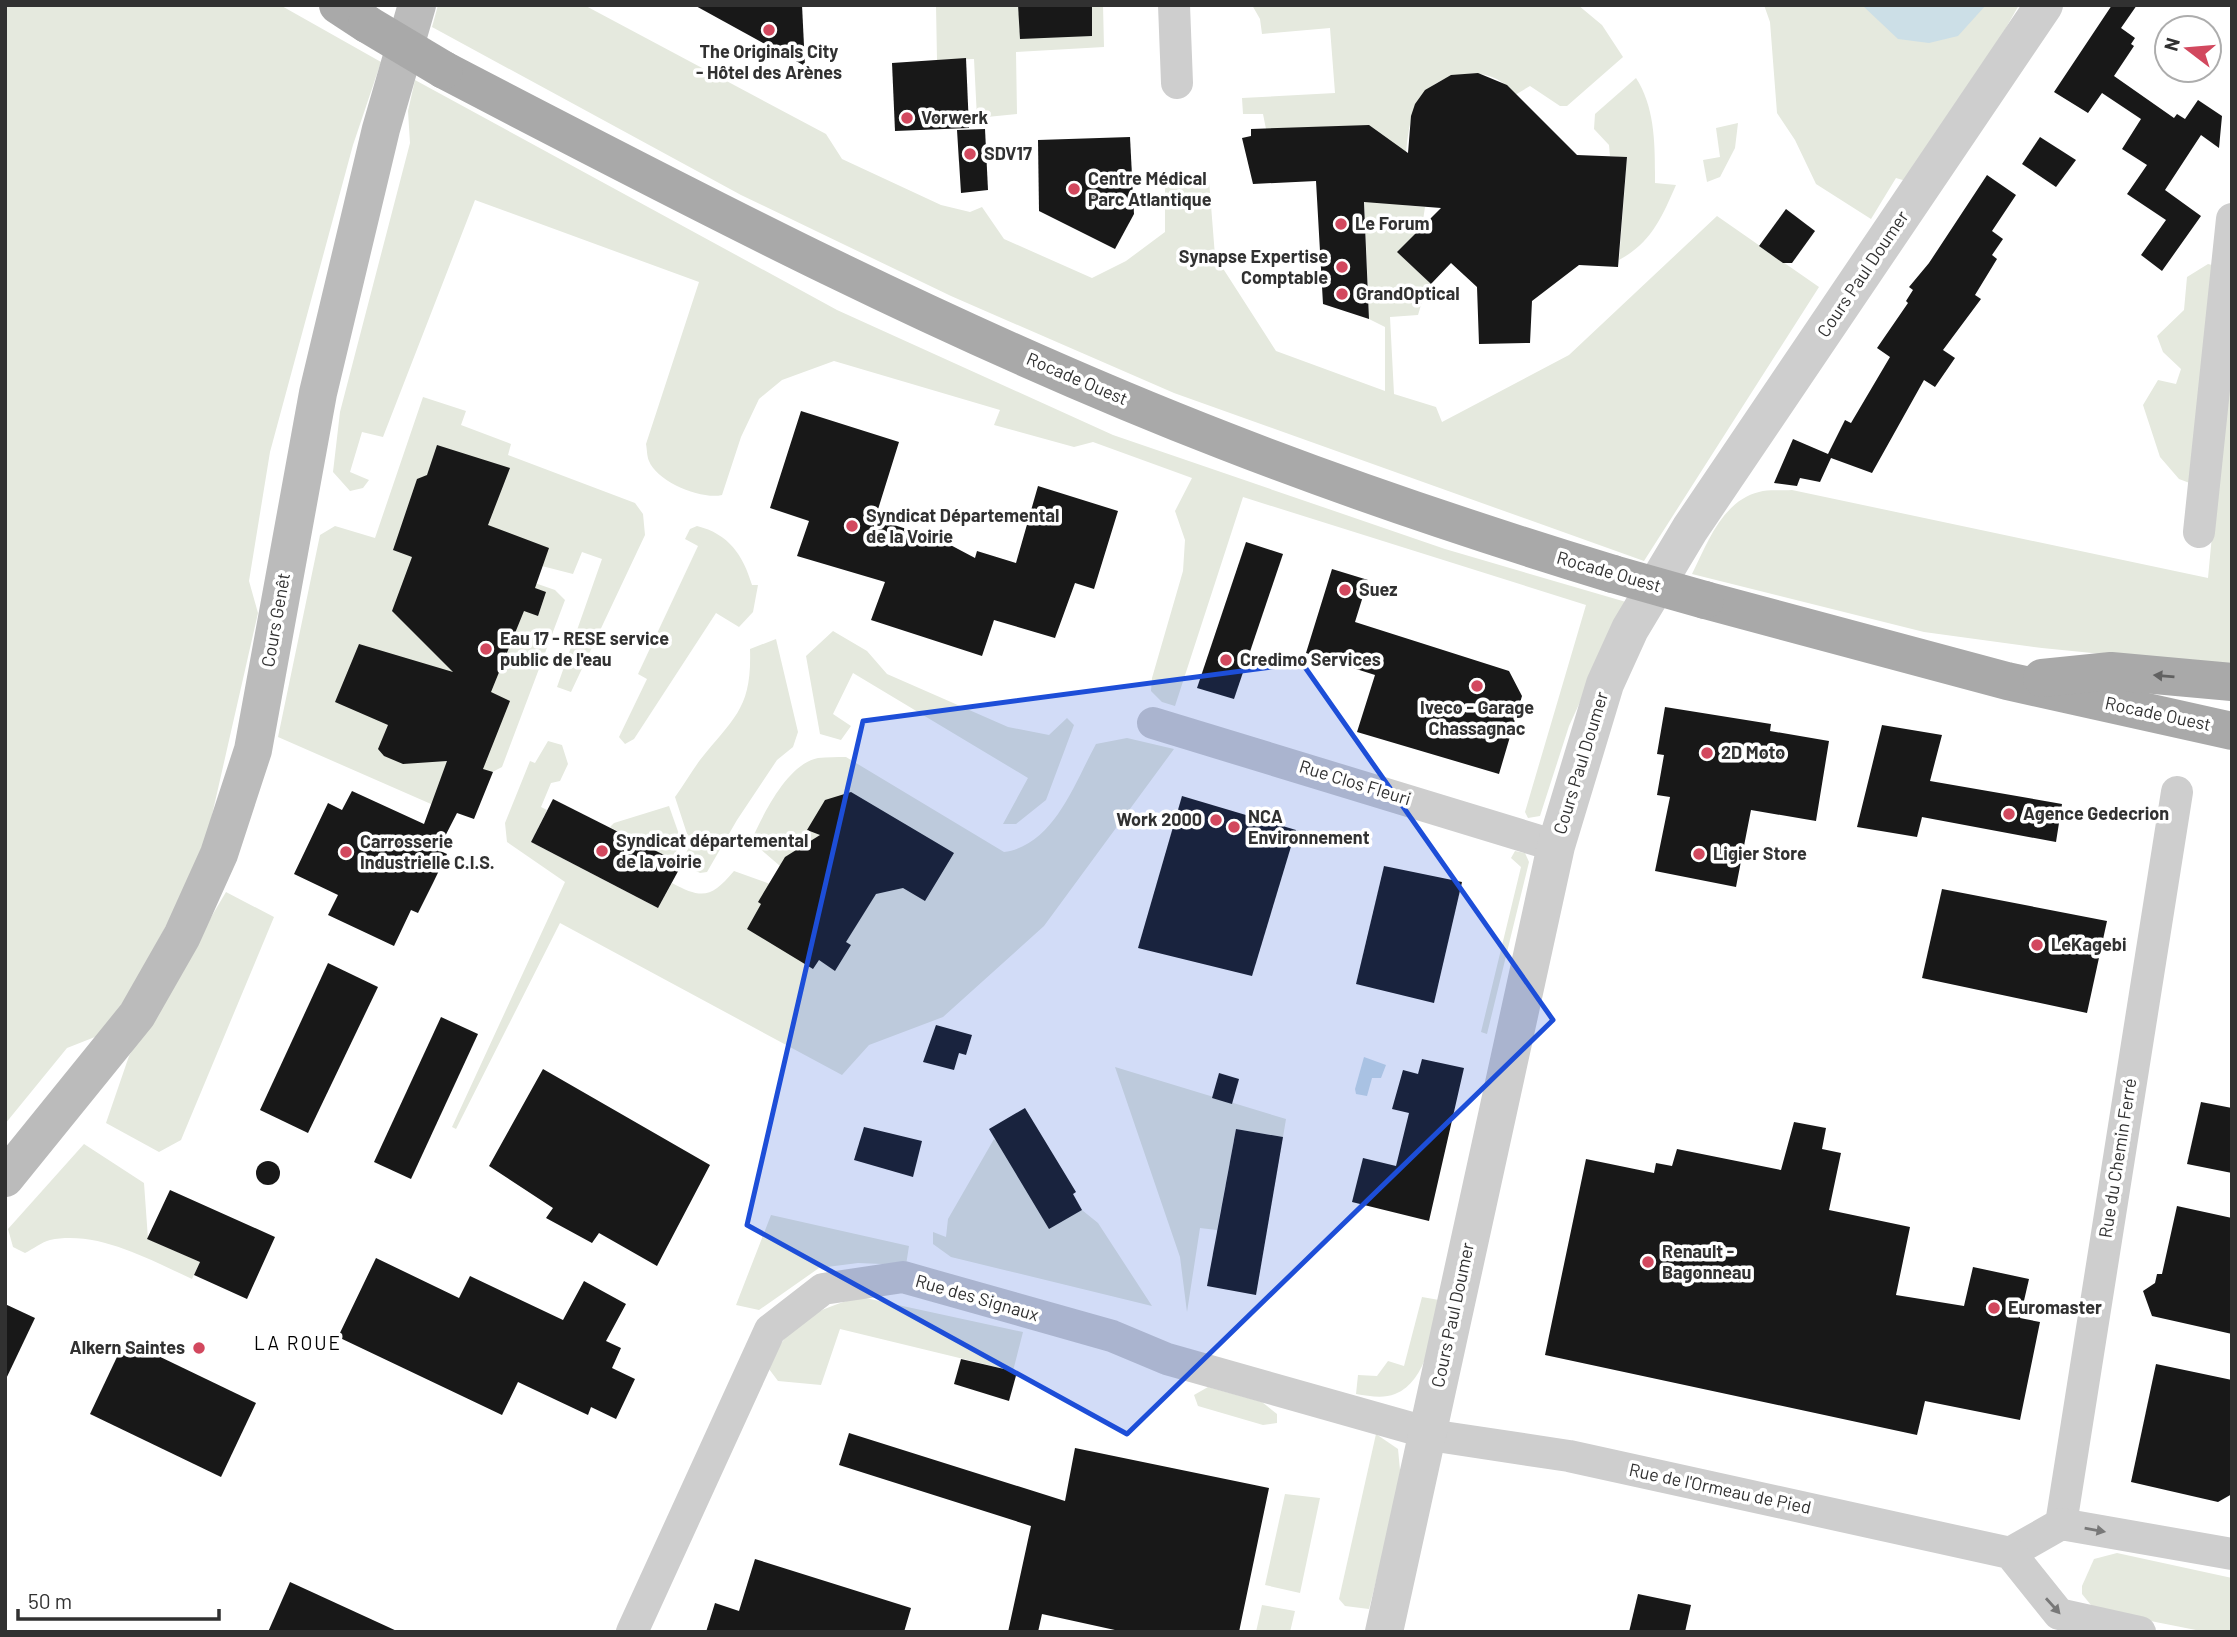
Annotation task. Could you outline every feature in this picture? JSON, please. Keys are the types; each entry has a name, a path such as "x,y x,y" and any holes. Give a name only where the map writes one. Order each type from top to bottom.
{"main road":[{"name":"Cours Genêt","path":"5,1178 137,1015 182,936 219,854 253,750 318,393 381,129 417,5"},
{"name":"Rocade Ouest","path":"346,10 444,70 725,217 1007,349 1223,441 1444,523 1613,574 2007,681 2232,731"},
{"path":"2007,681 2111,671 2232,682"}],"street":[{"path":"1174,5 1177,83"},
{"name":"Cours Paul Doumer","path":"1384,1632 1429,1433 1500,1088 1556,846 1588,733 1630,629 1690,529 2044,5"},
{"path":"2199,532 2232,219"},
{"name":"Rue Clos Fleuri","path":"1153,723 1556,846"},
{"name":"Rue du Chemin Ferré","path":"2061,1524 2177,792"},
{"name":"Rue des Signaux","path":"632,1632 770,1330 823,1289 903,1277 1112,1336 1167,1359 1429,1433"},
{"name":"Rue de l'Ormeau de Pied","path":"1429,1433 1569,1456 2010,1553"},
{"path":"2140,1632 2059,1614 2010,1553 2061,1524 2232,1554"}],"highlighted area":[{"path":"1302,663 1553,1020 1127,1434 747,1225 863,721"}],"shaded area":[{"path":"5,5 280,5 381,62 353,145 270,452 249,581 258,613 202,859 131,991 100,1035 67,1048 5,1124"},
{"path":"438,5 584,5 826,134 842,159 941,205 970,212 982,207 1004,239 1092,278 1126,261 1165,232 1165,183 1209,180 1215,256 1276,351 1385,391 1385,327 1369,319 1364,193 1266,129 1263,114 1243,114 1242,98 1335,93 1330,28 1262,34 1260,19 1252,5 1578,5 1602,25 1623,57 1567,106 1560,106 1530,86 1515,95 1494,78 1481,74 1444,79 1428,90 1417,104 1407,142 1404,205 1425,207 1422,227 1398,252 1431,284 1426,288 1418,315 1390,317 1394,394 1436,407 1442,422 1569,355 1717,216 1819,287 1644,561 1174,393 951,296 741,195 432,27"},
{"path":"936,5 1103,5 1104,47 1016,52 1017,114 977,118 974,59 937,60"},
{"path":"1764,5 2019,5 1987,61 1906,181 1896,178 1871,219 1816,184 1795,140 1777,113 1770,22"},
{"path":"1862,5 1986,5 1958,36 1929,43 1898,39"},
{"path":"1636,78 1643,90 1651,116 1655,183 1676,185 1654,228 1639,246 1619,260 1627,158 1610,156 1609,145 1594,129 1595,114"},
{"path":"415,80 837,310 1113,435 1445,549 1626,602 1569,726 1540,816 1528,818 1525,812 1586,605 1243,497 1175,706 1162,702 1151,691 1152,678 1183,571 1185,540 1175,511 1192,478 1093,442 1074,447 994,425 1000,410 834,361 782,380 759,399 741,437 722,495 703,495 681,488 654,469 648,459 646,444 699,282 475,200 383,437 362,432 350,472 369,480 363,488 350,491 333,472 340,412 410,143 408,111"},
{"path":"1738,123 1735,148 1720,177 1707,182 1703,160 1720,157 1716,128"},
{"path":"2208,264 2232,270 2232,667 2042,648 1924,632 1692,574 1717,525 1735,504 1759,492 1792,490 2208,578 2216,493 2179,479 2160,457 2143,405 2158,380 2176,384 2181,369 2163,352 2157,336 2184,310 2187,277"},
{"path":"423,397 466,411 461,425 511,444 508,455 635,503 643,514 645,535 571,692 557,687 602,559 582,552 573,574 538,565 532,582 555,590 565,600 502,767 431,804 278,737 320,535 335,526 375,538"},
{"path":"697,526 718,534 739,555 752,585 758,585 753,612 739,627 716,613 634,739 625,744 619,737 647,679 638,674 698,546 685,539 690,529"},
{"path":"833,631 867,651 887,674 1008,727 1049,735 1067,718 1074,725 1046,800 1016,824 1003,824 1028,778 853,673 833,714 851,726 841,740 820,734 806,656"},
{"path":"776,639 798,732 793,747 777,760 737,820 707,872 700,873 682,864 690,843 675,797 738,711 748,686 750,649"},
{"path":"1127,738 1174,749 1044,926 943,1017 869,1045 842,1075 560,923 456,1129 452,1127 565,882 507,842 505,823 530,761 535,763 548,741 562,745 568,764 560,781 551,783 541,807 547,810 531,842 658,908 672,883 692,892 706,893 713,891 734,871 770,884 780,866 751,841 769,805 786,780 807,762 818,758 846,757 1004,852 1021,847 1036,838 1049,825 1061,810 1096,744"},
{"path":"669,806 681,840 673,860 610,827 614,823"},
{"path":"1515,851 1525,853 1529,862 1487,1034 1481,1032 1521,867 1511,858"},
{"path":"226,892 274,917 181,1140 159,1152 106,1123 129,1056"},
{"path":"1364,1057 1386,1065 1381,1078 1372,1078 1367,1096 1356,1094 1355,1089"},
{"path":"1115,1067 1286,1119 1283,1137 1236,1129 1217,1230 1200,1228 1187,1312 1180,1257"},
{"path":"994,1139 1098,1223 1152,1306 951,1257 933,1244 933,1232 946,1237 948,1219"},
{"path":"84,1144 144,1183 148,1239 200,1262 192,1279 123,1249 87,1239 50,1240 25,1253 13,1247 8,1229"},
{"path":"771,1215 909,1246 906,1265 858,1263 819,1268 759,1310 736,1305"},
{"path":"861,1297 1023,1332 1013,1371 840,1329 821,1385 778,1381 769,1369 784,1340 794,1329 817,1313"},
{"path":"1422,1297 1439,1300 1427,1353 1415,1378 1390,1396 1356,1394 1358,1375 1377,1376 1388,1361 1404,1366"},
{"path":"1208,1387 1262,1402 1277,1414 1277,1423 1263,1425 1198,1406 1194,1395"},
{"path":"1376,1434 1398,1449 1401,1481 1369,1609 1345,1606 1339,1599"},
{"path":"1285,1494 1320,1498 1300,1593 1265,1585"},
{"path":"2117,1553 2232,1578 2232,1632 2206,1632 2095,1610 2082,1594 2082,1586 2094,1559"},
{"path":"1262,1605 1295,1611 1290,1632 1256,1632"}],"building":[{"name":"The Originals City - Hôtel des Arènes","path":"694,5 802,5 805,66"},
{"path":"1018,5 1092,5 1092,36 1020,39"},
{"path":"2112,5 2137,5 2121,28 2135,38 2131,44 2134,46 2114,76 2174,118 2177,114 2185,119 2198,100 2222,116 2219,148 2201,135 2165,190 2201,216 2162,271 2141,255 2166,220 2127,194 2147,165 2122,149 2141,119 2102,93 2088,113 2054,92"},
{"path":"966,58 969,128 895,131 892,63"},
{"path":"1478,73 1507,85 1577,155 1627,157 1618,267 1579,265 1532,301 1530,343 1479,344 1477,287 1451,263 1431,284 1397,252 1441,208 1364,202 1369,319 1323,304 1316,181 1253,184 1242,138 1251,136 1251,129 1369,125 1408,153 1411,116 1415,104 1425,90 1451,75"},
{"path":"985,129 988,190 961,193 957,130"},
{"name":"Centre Médical Parc Atlantique","path":"1130,137 1134,214 1115,249 1039,211 1038,140"},
{"path":"2040,137 2076,160 2056,187 2022,164"},
{"path":"1987,175 2016,195 1992,231 2003,239 1992,255 1997,259 1975,295 1981,299 1943,350 1955,358 1935,387 1924,380 1872,473 1831,458 1820,482 1800,478 1797,486 1774,483 1793,439 1828,454 1845,420 1851,423 1890,357 1877,348 1908,303 1906,301 1913,290 1909,287 1929,263"},
{"path":"1786,209 1815,231 1792,263 1783,263 1759,246"},
{"name":"Syndicat Départemental de la Voirie","path":"801,411 899,442 875,519 913,531 910,541 941,540 975,558 977,551 1016,563 1038,486 1118,511 1094,589 1075,583 1055,638 994,620 982,656 871,620 885,582 797,556 809,521 770,508"},
{"path":"437,445 510,468 488,525 549,548 535,588 546,592 538,616 524,611 491,692 510,701 483,769 493,772 474,819 457,813 438,850 447,854 418,913 411,910 394,946 328,915 338,895 294,874 328,803 342,810 352,791 424,824 447,761 403,764 384,756 378,749 388,725 335,702 359,644 453,672 392,611 412,557 393,550 417,479 427,475"},
{"path":"1246,542 1283,554 1234,699 1197,688"},
{"path":"1332,569 1368,580 1355,622 1509,671 1522,696 1499,774 1357,732 1375,675 1306,653"},
{"path":"1665,707 1771,724 1770,731 1829,741 1816,821 1751,810 1736,887 1655,871 1670,797 1657,795 1664,755 1657,754"},
{"path":"1882,725 1942,735 1930,781 2062,804 2056,842 1922,817 1917,837 1857,827"},
{"path":"851,792 954,853 925,901 903,888 876,894 846,942 851,945 835,971 819,960 813,969 747,929 761,904 758,902 785,857 820,835 807,830 825,800"},
{"path":"1182,796 1296,830 1252,976 1138,948"},
{"name":"Syndicat départemental de la voirie","path":"553,799 682,864 658,908 531,842"},
{"path":"1384,866 1462,882 1434,1003 1356,984"},
{"path":"1942,889 2107,921 2087,1013 1922,978"},
{"path":"328,963 378,987 308,1133 260,1110"},
{"path":"441,1017 478,1034 411,1179 374,1162"},
{"path":"936,1025 972,1035 966,1055 959,1053 954,1070 923,1062"},
{"path":"1422,1059 1464,1068 1429,1221 1352,1202 1363,1158 1396,1166 1409,1113 1392,1109 1403,1070 1418,1074"},
{"path":"543,1069 710,1165 657,1266 599,1233 592,1243 546,1218 553,1208 489,1166"},
{"path":"1219,1073 1239,1079 1232,1104 1212,1098"},
{"path":"2201,1102 2232,1108 2232,1173 2187,1164"},
{"path":"1025,1108 1076,1192 1073,1194 1082,1210 1049,1229 989,1129"},
{"path":"1794,1122 1826,1128 1822,1149 1841,1153 1829,1210 1910,1227 1896,1295 1964,1306 1973,1267 2029,1279 2020,1318 2040,1322 2020,1420 1925,1401 1917,1435 1545,1355 1586,1159 1654,1173 1656,1163 1672,1166 1677,1149 1781,1170"},
{"path":"864,1127 922,1141 913,1177 854,1160"},
{"path":"1236,1129 1283,1137 1256,1295 1207,1286"},
{"path":"268,1161 276,1165 280,1173 276,1181 268,1185 260,1181 256,1173 260,1165"},
{"path":"170,1190 275,1237 247,1299 194,1275 200,1262 147,1239"},
{"path":"2177,1206 2232,1218 2232,1334 2152,1316 2143,1291 2155,1283 2157,1274 2162,1274"},
{"path":"376,1258 459,1298 470,1276 563,1320 584,1281 626,1304 606,1341 621,1348 612,1368 635,1379 616,1419 591,1407 588,1415 518,1382 502,1415 338,1337"},
{"path":"5,1304 35,1318 5,1381"},
{"path":"125,1340 256,1403 221,1477 90,1414"},
{"path":"961,1359 1017,1372 1009,1401 954,1384"},
{"path":"2156,1364 2232,1380 2232,1494 2218,1502 2131,1482"},
{"path":"849,1433 1065,1501 1075,1448 1269,1488 1239,1632 1124,1632 1042,1614 1038,1632 1008,1632 1031,1526 839,1465"},
{"path":"755,1559 911,1608 904,1632 706,1632 715,1603 739,1611"},
{"path":"290,1582 399,1632 268,1632"},
{"path":"1638,1594 1691,1605 1685,1632 1629,1632"}],"place":[{"name":"The Originals City - Hôtel des Arènes","path":"769,30"},
{"name":"Vorwerk","path":"907,118"},
{"name":"SDV17","path":"970,154"},
{"name":"Centre Médical Parc Atlantique","path":"1074,189"},
{"name":"Le Forum","path":"1341,224"},
{"name":"Synapse Expertise Comptable","path":"1342,267"},
{"name":"GrandOptical","path":"1342,294"},
{"name":"Syndicat Départemental de la Voirie","path":"852,526"},
{"name":"Suez","path":"1345,590"},
{"name":"Eau 17 - RESE service public de l'eau","path":"486,649"},
{"name":"Credimo Services","path":"1226,660"},
{"name":"Iveco - Garage Chassagnac","path":"1477,686"},
{"name":"2D Moto","path":"1707,753"},
{"name":"Agence Gedecrion","path":"2009,814"},
{"name":"Work 2000","path":"1216,820"},
{"name":"NCA Environnement","path":"1234,827"},
{"name":"Syndicat départemental de la voirie","path":"602,851"},
{"name":"Carrosserie Industrielle C.I.S.","path":"346,852"},
{"name":"Ligier Store","path":"1699,854"},
{"name":"LeKagebi","path":"2037,945"},
{"name":"Renault - Bagonneau","path":"1648,1262"},
{"name":"Euromaster","path":"1994,1308"},
{"name":"Alkern Saintes","path":"199,1348"}],"district":[{"name":"LA ROUE","path":"298,1343"}]}
